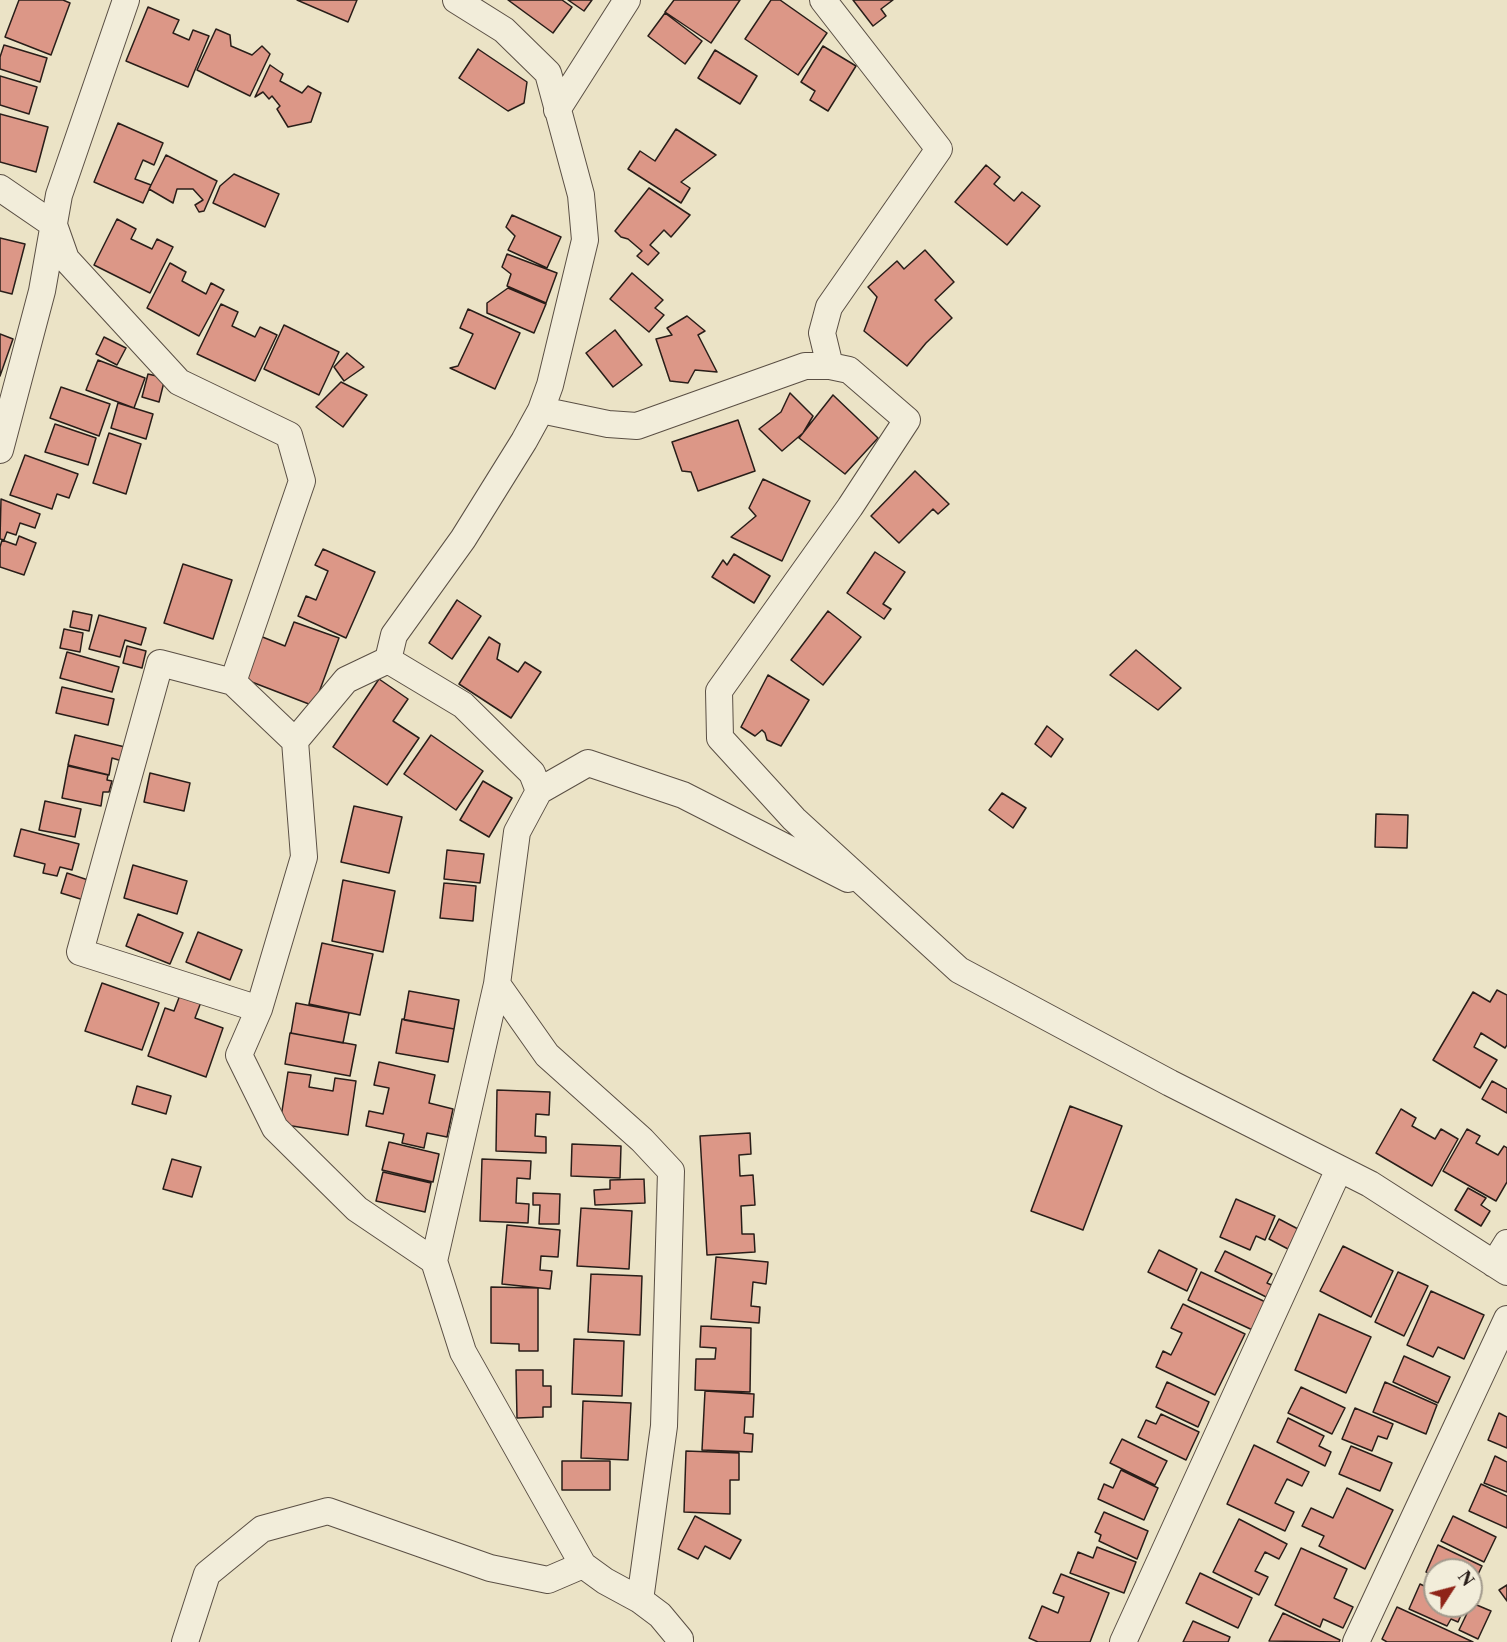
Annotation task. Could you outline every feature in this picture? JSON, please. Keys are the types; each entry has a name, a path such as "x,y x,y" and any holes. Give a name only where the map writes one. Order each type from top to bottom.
{"street":[{"path":"0,450 42,291 59,195 126,0"},
{"path":"295,741 346,680 387,660 394,635 463,538 524,441 541,410 550,385 585,240 581,195 548,73 504,30 456,0"},
{"path":"557,110 627,0"},
{"path":"823,0 939,149 829,307 822,333 830,366"},
{"path":"0,188 54,225 66,259 179,382 289,435 302,481 233,682"},
{"path":"541,410 608,424 637,426 805,366 830,366 849,370 907,420 850,507 719,690 720,738 794,819 959,970 1170,1083 1370,1184 1503,1259"},
{"path":"387,660 463,705 532,773 539,791"},
{"path":"260,1009 80,952 160,663 233,682 295,741 304,857 260,1009 239,1055 275,1128 357,1209 434,1261"},
{"path":"680,1642 660,1615 583,1565 463,1352 434,1261 497,984 518,832 539,791 588,763 683,795 876,893"},
{"path":"497,984 547,1055 642,1140 671,1171 664,1426 640,1600"},
{"path":"1123,1642 1339,1169"},
{"path":"1356,1642 1507,1319"},
{"path":"185,1642 207,1574 262,1529 328,1511 490,1568 548,1580 583,1565"}],"building":[{"path":"19,0 63,0 70,3 51,55 5,37"},
{"path":"297,0 357,0 348,22"},
{"path":"508,0 562,0 572,7 553,33"},
{"path":"568,0 592,0 584,11"},
{"path":"674,0 740,0 711,43 665,12"},
{"path":"771,0 780,0 827,33 798,75 745,39"},
{"path":"853,0 893,0 881,9 886,16 873,26"},
{"path":"148,7 179,20 173,33 189,40 193,30 209,36 188,87 126,61"},
{"path":"665,13 702,41 685,64 648,36"},
{"path":"216,29 230,35 231,46 252,55 262,46 270,54 250,96 197,70"},
{"path":"4,45 47,58 40,82 0,69 0,57"},
{"path":"823,46 856,66 828,111 810,100 815,91 801,82"},
{"path":"478,49 527,82 524,103 508,111 459,78"},
{"path":"715,50 757,76 740,104 698,78"},
{"path":"270,65 283,74 280,81 302,93 308,86 321,93 311,122 288,127 277,109 280,106 272,96 269,99 263,92 255,97"},
{"path":"0,76 37,87 29,114 0,105"},
{"path":"0,114 48,127 36,172 0,162"},
{"path":"118,123 163,143 154,165 143,160 135,179 151,185 143,203 94,182"},
{"path":"676,129 716,155 681,182 690,188 681,203 628,169 640,151 655,161"},
{"path":"166,155 217,181 204,211 199,212 195,205 203,200 193,189 177,189 173,203 149,189"},
{"path":"986,165 1000,177 994,184 1014,201 1022,192 1040,206 1007,245 955,202"},
{"path":"234,174 279,194 265,227 213,203 220,186"},
{"path":"649,188 690,215 671,237 664,230 650,245 659,253 648,265 637,256 642,251 615,231"},
{"path":"512,215 561,237 547,268 508,250 515,236 506,227"},
{"path":"117,219 136,229 131,239 152,249 157,239 173,247 150,293 94,265"},
{"path":"0,238 25,244 12,294 0,291"},
{"path":"925,250 954,282 935,300 952,318 926,343 907,366 864,331 877,297 868,287 897,261 904,269"},
{"path":"507,254 557,273 546,303 507,286 511,274 502,267"},
{"path":"170,263 186,272 182,281 206,294 211,283 224,290 199,336 147,308"},
{"path":"632,273 663,300 655,308 664,315 649,332 610,299"},
{"path":"508,288 546,304 534,333 487,313 487,303"},
{"path":"221,304 238,312 232,326 255,337 260,327 277,335 255,381 197,354"},
{"path":"468,309 520,333 495,389 450,368 458,366 473,334 460,328"},
{"path":"687,316 705,331 698,335 717,372 695,370 688,383 670,381 656,339 672,335 667,328"},
{"path":"284,325 339,352 319,395 264,369"},
{"path":"615,330 642,365 613,387 586,353"},
{"path":"0,334 13,339 0,376"},
{"path":"104,337 126,348 117,365 96,354"},
{"path":"347,353 364,367 344,381 334,367"},
{"path":"98,360 145,378 134,408 86,390"},
{"path":"148,374 165,378 159,402 142,397"},
{"path":"341,382 367,395 343,427 316,407"},
{"path":"61,387 110,404 99,436 50,418"},
{"path":"790,393 813,416 803,433 782,451 759,429 781,412"},
{"path":"833,395 878,438 845,474 799,438"},
{"path":"118,403 153,414 146,439 111,428"},
{"path":"738,420 755,471 698,491 691,472 682,471 672,442"},
{"path":"55,424 96,438 88,465 45,452"},
{"path":"109,433 141,444 126,494 93,483"},
{"path":"25,455 78,474 69,498 57,494 52,509 10,495"},
{"path":"915,471 949,504 938,514 933,509 899,543 871,516"},
{"path":"763,479 810,501 782,561 731,537 756,516 749,508"},
{"path":"1,499 40,514 35,528 20,523 16,535 7,532 4,540 0,539"},
{"path":"19,536 36,543 24,575 0,567 2,540 16,545"},
{"path":"323,549 375,572 346,638 298,616 306,596 316,600 328,571 315,565"},
{"path":"875,552 905,572 883,604 891,609 884,619 847,593"},
{"path":"734,554 770,576 754,603 712,577 723,560 727,565"},
{"path":"183,564 232,580 213,639 164,623"},
{"path":"457,600 481,616 452,659 429,643"},
{"path":"73,611 92,615 89,631 70,627"},
{"path":"828,611 861,637 823,685 791,660"},
{"path":"99,615 146,628 141,645 125,640 120,657 89,649"},
{"path":"294,622 339,638 314,706 244,679 260,636 285,646"},
{"path":"64,629 83,633 80,652 60,648"},
{"path":"489,637 500,644 497,659 518,672 525,662 541,672 511,718 459,684"},
{"path":"127,646 146,651 142,668 123,663"},
{"path":"1136,650 1181,688 1158,710 1110,675"},
{"path":"67,652 119,667 112,692 60,678"},
{"path":"768,675 809,700 781,746 767,740 762,730 755,736 741,727"},
{"path":"379,679 408,699 393,721 419,738 387,785 333,747"},
{"path":"62,687 114,699 108,725 56,713"},
{"path":"1047,726 1063,739 1051,757 1035,744"},
{"path":"75,735 125,747 122,761 112,758 109,775 68,765"},
{"path":"431,735 483,771 456,810 404,774"},
{"path":"68,766 108,775 107,780 112,781 109,792 103,792 101,806 62,798"},
{"path":"150,773 190,783 184,811 144,802"},
{"path":"483,781 512,798 489,837 460,820"},
{"path":"1002,793 1026,808 1013,828 989,810"},
{"path":"45,801 81,809 75,837 39,830"},
{"path":"354,806 402,817 389,873 341,862"},
{"path":"1376,814 1408,815 1407,848 1375,847"},
{"path":"21,829 79,844 72,870 60,867 57,876 43,873 45,864 14,856"},
{"path":"447,850 484,854 480,883 444,879"},
{"path":"133,865 187,881 177,914 124,898"},
{"path":"67,873 94,882 87,901 61,893"},
{"path":"343,880 395,891 383,952 332,941"},
{"path":"444,883 476,886 473,921 440,918"},
{"path":"138,914 183,933 170,964 126,946"},
{"path":"198,932 242,950 230,980 186,962"},
{"path":"322,943 373,954 360,1015 309,1004"},
{"path":"102,983 159,1003 142,1050 85,1031"},
{"path":"1497,990 1507,995 1507,1045 1505,1048 1481,1033 1474,1047 1497,1060 1480,1088 1433,1060 1473,992 1490,1002"},
{"path":"409,991 459,1000 454,1029 404,1020"},
{"path":"180,995 201,1002 195,1018 223,1028 206,1077 148,1056 165,1008 174,1011"},
{"path":"296,1003 349,1013 343,1043 291,1033"},
{"path":"402,1019 454,1029 448,1062 396,1053"},
{"path":"290,1033 356,1045 350,1076 285,1064"},
{"path":"379,1062 435,1075 429,1103 453,1109 447,1137 427,1133 424,1148 402,1143 404,1134 366,1126 369,1111 383,1114 389,1088 374,1085"},
{"path":"288,1072 311,1075 309,1087 333,1091 335,1078 356,1081 348,1135 280,1124"},
{"path":"1492,1081 1507,1089 1507,1113 1482,1099"},
{"path":"137,1086 171,1096 166,1114 132,1104"},
{"path":"497,1090 550,1092 549,1115 536,1114 535,1136 546,1137 546,1153 496,1151"},
{"path":"1070,1106 1122,1126 1083,1230 1031,1211"},
{"path":"1401,1109 1416,1118 1412,1126 1435,1139 1441,1129 1458,1139 1432,1186 1376,1153"},
{"path":"1467,1129 1480,1136 1476,1143 1498,1155 1504,1146 1507,1148 1507,1182 1496,1201 1443,1171"},
{"path":"750,1133 751,1154 739,1155 740,1176 753,1175 755,1205 741,1206 742,1234 754,1234 755,1252 707,1255 700,1136"},
{"path":"389,1142 439,1154 433,1182 382,1170"},
{"path":"572,1144 621,1146 620,1178 571,1176"},
{"path":"172,1159 201,1167 192,1197 163,1189"},
{"path":"482,1159 531,1161 530,1179 517,1178 516,1203 529,1204 528,1223 480,1221"},
{"path":"383,1172 431,1183 425,1212 376,1201"},
{"path":"644,1179 645,1203 595,1205 594,1190 610,1189 610,1180"},
{"path":"1468,1188 1486,1198 1481,1205 1490,1211 1481,1226 1455,1210"},
{"path":"533,1193 560,1194 559,1224 539,1224 540,1205 533,1205"},
{"path":"1236,1199 1275,1216 1265,1240 1256,1236 1250,1250 1220,1237"},
{"path":"581,1208 632,1211 629,1269 577,1266"},
{"path":"1279,1219 1298,1229 1288,1249 1269,1239"},
{"path":"507,1225 560,1230 558,1257 541,1256 540,1270 552,1271 550,1289 502,1284"},
{"path":"1343,1246 1393,1271 1371,1317 1320,1291"},
{"path":"1159,1250 1197,1269 1187,1291 1148,1272"},
{"path":"1225,1251 1272,1274 1267,1283 1278,1288 1272,1300 1215,1271"},
{"path":"716,1257 768,1262 766,1284 753,1282 751,1306 760,1307 759,1323 711,1319"},
{"path":"1201,1272 1272,1305 1259,1333 1188,1300"},
{"path":"1398,1272 1428,1286 1404,1336 1375,1322"},
{"path":"591,1274 642,1276 640,1335 588,1332"},
{"path":"491,1287 538,1288 538,1351 519,1351 519,1344 491,1343"},
{"path":"1431,1291 1484,1315 1464,1359 1438,1347 1433,1357 1407,1345"},
{"path":"1183,1304 1245,1334 1215,1395 1156,1367 1163,1351 1171,1355 1182,1333 1171,1328"},
{"path":"1319,1314 1371,1337 1346,1393 1295,1370"},
{"path":"701,1326 751,1328 750,1392 695,1390 696,1359 715,1359 716,1348 700,1347"},
{"path":"574,1339 624,1341 622,1396 572,1394"},
{"path":"1404,1356 1450,1377 1438,1403 1393,1382"},
{"path":"516,1370 543,1370 543,1386 551,1386 551,1407 543,1407 543,1417 517,1418"},
{"path":"1167,1382 1209,1402 1198,1427 1156,1407"},
{"path":"1385,1382 1437,1405 1426,1434 1373,1412"},
{"path":"1301,1387 1345,1408 1332,1434 1288,1413"},
{"path":"705,1391 754,1394 753,1417 745,1417 744,1433 753,1434 752,1452 702,1450"},
{"path":"583,1401 631,1403 628,1460 581,1458"},
{"path":"1355,1408 1393,1424 1387,1439 1378,1436 1372,1451 1342,1439"},
{"path":"1499,1413 1507,1417 1507,1448 1488,1440"},
{"path":"1161,1414 1199,1432 1186,1460 1138,1437 1146,1420 1156,1424"},
{"path":"1288,1418 1324,1436 1319,1446 1331,1452 1325,1466 1277,1442"},
{"path":"1122,1439 1167,1461 1155,1485 1110,1463"},
{"path":"1254,1445 1309,1472 1302,1486 1287,1479 1275,1503 1294,1512 1285,1531 1227,1504"},
{"path":"1351,1446 1392,1463 1380,1491 1339,1474"},
{"path":"686,1451 739,1453 739,1480 730,1480 730,1514 684,1512"},
{"path":"1495,1456 1507,1462 1507,1492 1484,1483"},
{"path":"562,1461 610,1461 610,1490 562,1490"},
{"path":"1121,1470 1158,1488 1144,1520 1098,1499 1104,1484 1113,1488"},
{"path":"1481,1484 1507,1496 1507,1528 1469,1511"},
{"path":"1347,1488 1393,1510 1365,1569 1319,1546 1324,1536 1302,1526 1311,1508 1333,1518"},
{"path":"1104,1512 1148,1531 1137,1559 1099,1541 1101,1535 1095,1532"},
{"path":"695,1516 741,1540 730,1559 705,1546 698,1559 678,1549"},
{"path":"1453,1516 1496,1537 1484,1562 1483,1558 1476,1558 1441,1541"},
{"path":"1239,1519 1287,1544 1279,1559 1265,1552 1255,1571 1268,1577 1259,1595 1213,1572"},
{"path":"1438,1545 1465,1558 1432,1558"},
{"path":"1097,1547 1136,1562 1124,1593 1070,1573 1078,1552 1093,1558"},
{"path":"1301,1548 1347,1569 1334,1598 1353,1607 1343,1628 1323,1619 1320,1627 1275,1605"},
{"path":"1200,1573 1252,1598 1238,1628 1186,1603"},
{"path":"1061,1574 1109,1593 1090,1642 1038,1642 1029,1638 1042,1606 1058,1613 1064,1597 1053,1593"},
{"path":"1420,1584 1423,1585 1423,1615 1409,1609"},
{"path":"1507,1585 1507,1601 1499,1590"},
{"path":"1397,1607 1473,1642 1387,1642 1382,1639"},
{"path":"1483,1608 1491,1611 1478,1639 1459,1630 1465,1618 1483,1618"},
{"path":"1283,1613 1340,1640 1339,1642 1269,1641"},
{"path":"1429,1618 1460,1618 1458,1622 1451,1619 1447,1626"},
{"path":"1193,1621 1230,1637 1228,1642 1183,1642"}]}
